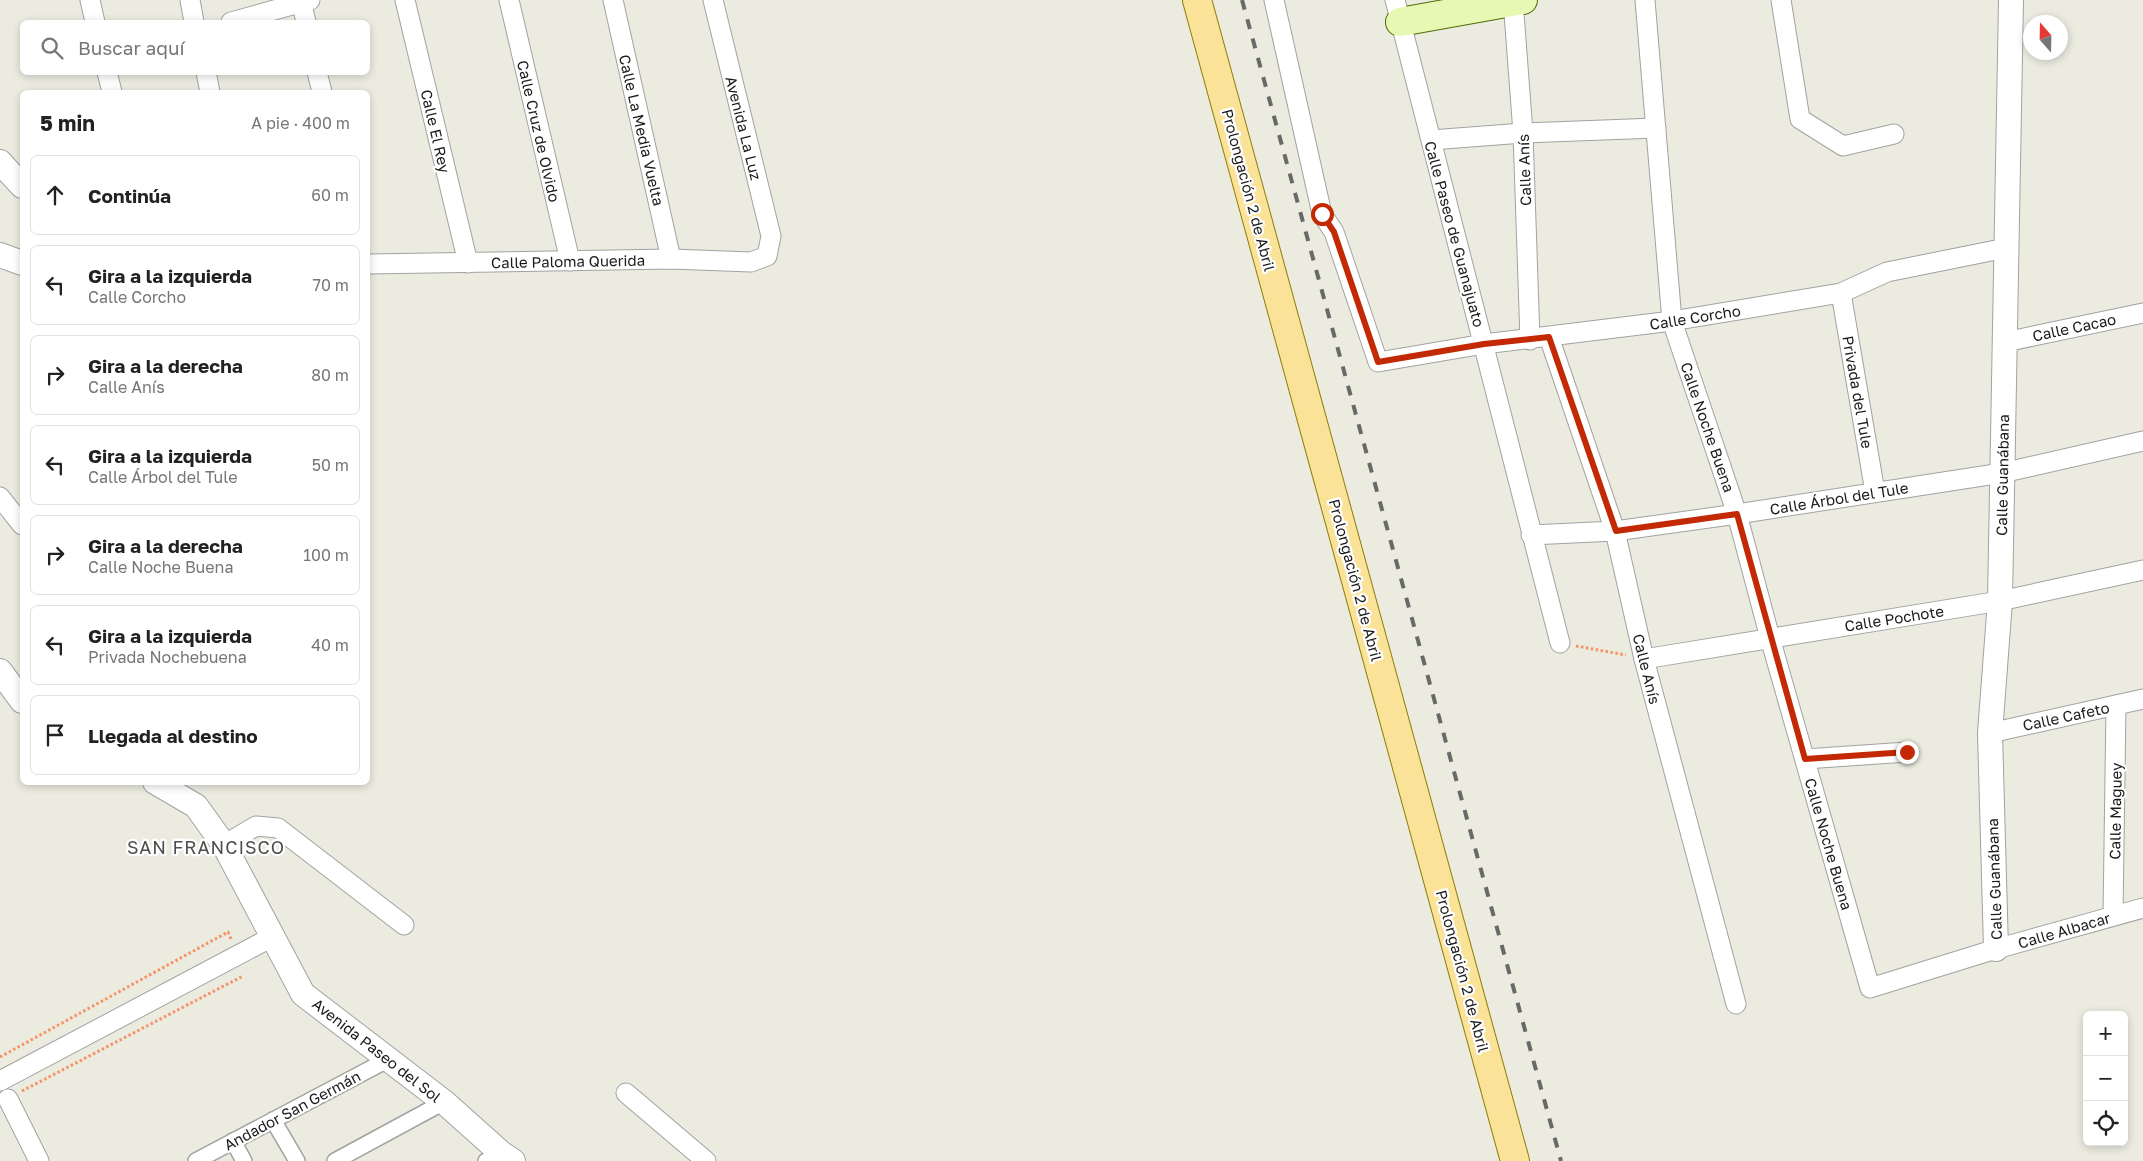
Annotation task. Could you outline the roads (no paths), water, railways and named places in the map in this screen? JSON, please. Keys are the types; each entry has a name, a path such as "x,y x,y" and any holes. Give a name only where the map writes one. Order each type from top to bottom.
{"main road":[{"name":"Prolongación 2 de Abril","path":"1197,0 1515,1161"},
{"path":"1398,11 1516,0"}],"street":[{"path":"90,0 95,20"},
{"path":"190,0 194,20"},
{"name":"Calle El Rey","path":"405,0 468,262"},
{"name":"Calle Cruz de Olvido","path":"509,0 570,261"},
{"name":"Calle La Media Vuelta","path":"613,0 671,259"},
{"name":"Avenida La Luz","path":"713,0 771,236 768,256"},
{"name":"Calle Corcho","path":"1274,0 1322,214 1334,232 1378,362 1484,344 1530,340 1672,321 1841,293 1887,272 2006,248"},
{"name":"Calle Anís","path":"1516,0 1530,340"},
{"name":"Calle Noche Buena","path":"1645,0 1672,321 1737,514 1770,638 1870,988"},
{"path":"1781,0 1800,119 1843,146 1894,134"},
{"name":"Calle Guanábana","path":"1996,949 1990,733 2000,601 2011,0"},
{"path":"238,20 304,1 306,20"},
{"name":"Calle Paseo de Guanajuato","path":"1398,11 1560,643"},
{"path":"108,75 112,90"},
{"path":"207,75 210,90"},
{"path":"318,75 322,90"},
{"path":"1431,140 1656,128"},
{"path":"0,162 20,184"},
{"path":"0,255 20,262"},
{"name":"Calle Paloma Querida","path":"370,264 671,259 751,262 768,256"},
{"name":"Privada del Tule","path":"1841,293 1875,492"},
{"name":"Calle Cacao","path":"2004,342 2143,313"},
{"name":"Calle Anís","path":"1549,337 1616,531 1644,659 1736,1004"},
{"name":"Calle Árbol del Tule","path":"1531,535 1616,531 1737,514 2002,473 2143,442"},
{"path":"0,497 20,522"},
{"name":"Calle Pochote","path":"1644,659 2000,601 2143,570"},
{"path":"0,671 20,698"},
{"name":"Calle Cafeto","path":"1990,733 2143,699"},
{"name":"Calle Maguey","path":"2113,916 2116,705"},
{"path":"1805,759 1907,752"},
{"name":"Avenida Paseo del Sol","path":"161,785 196,806 224,845 303,994 444,1102 500,1158"},
{"path":"224,845 256,826 278,828 404,925"},
{"name":"Calle Albacar","path":"1870,988 1996,949 2143,908"},
{"path":"0,1081 272,937"},
{"name":"Andador San Germán","path":"196,1161 389,1059"},
{"path":"626,1093 706,1161"},
{"path":"8,1099 39,1161"},
{"path":"335,1161 360,1156 444,1102"},
{"path":"273,1120 297,1161"},
{"path":"233,1141 244,1161"}],"railway":[{"path":"1242,0 1561,1161"}],"district":[{"name":"SAN FRANCISCO","path":"206,847"}]}
